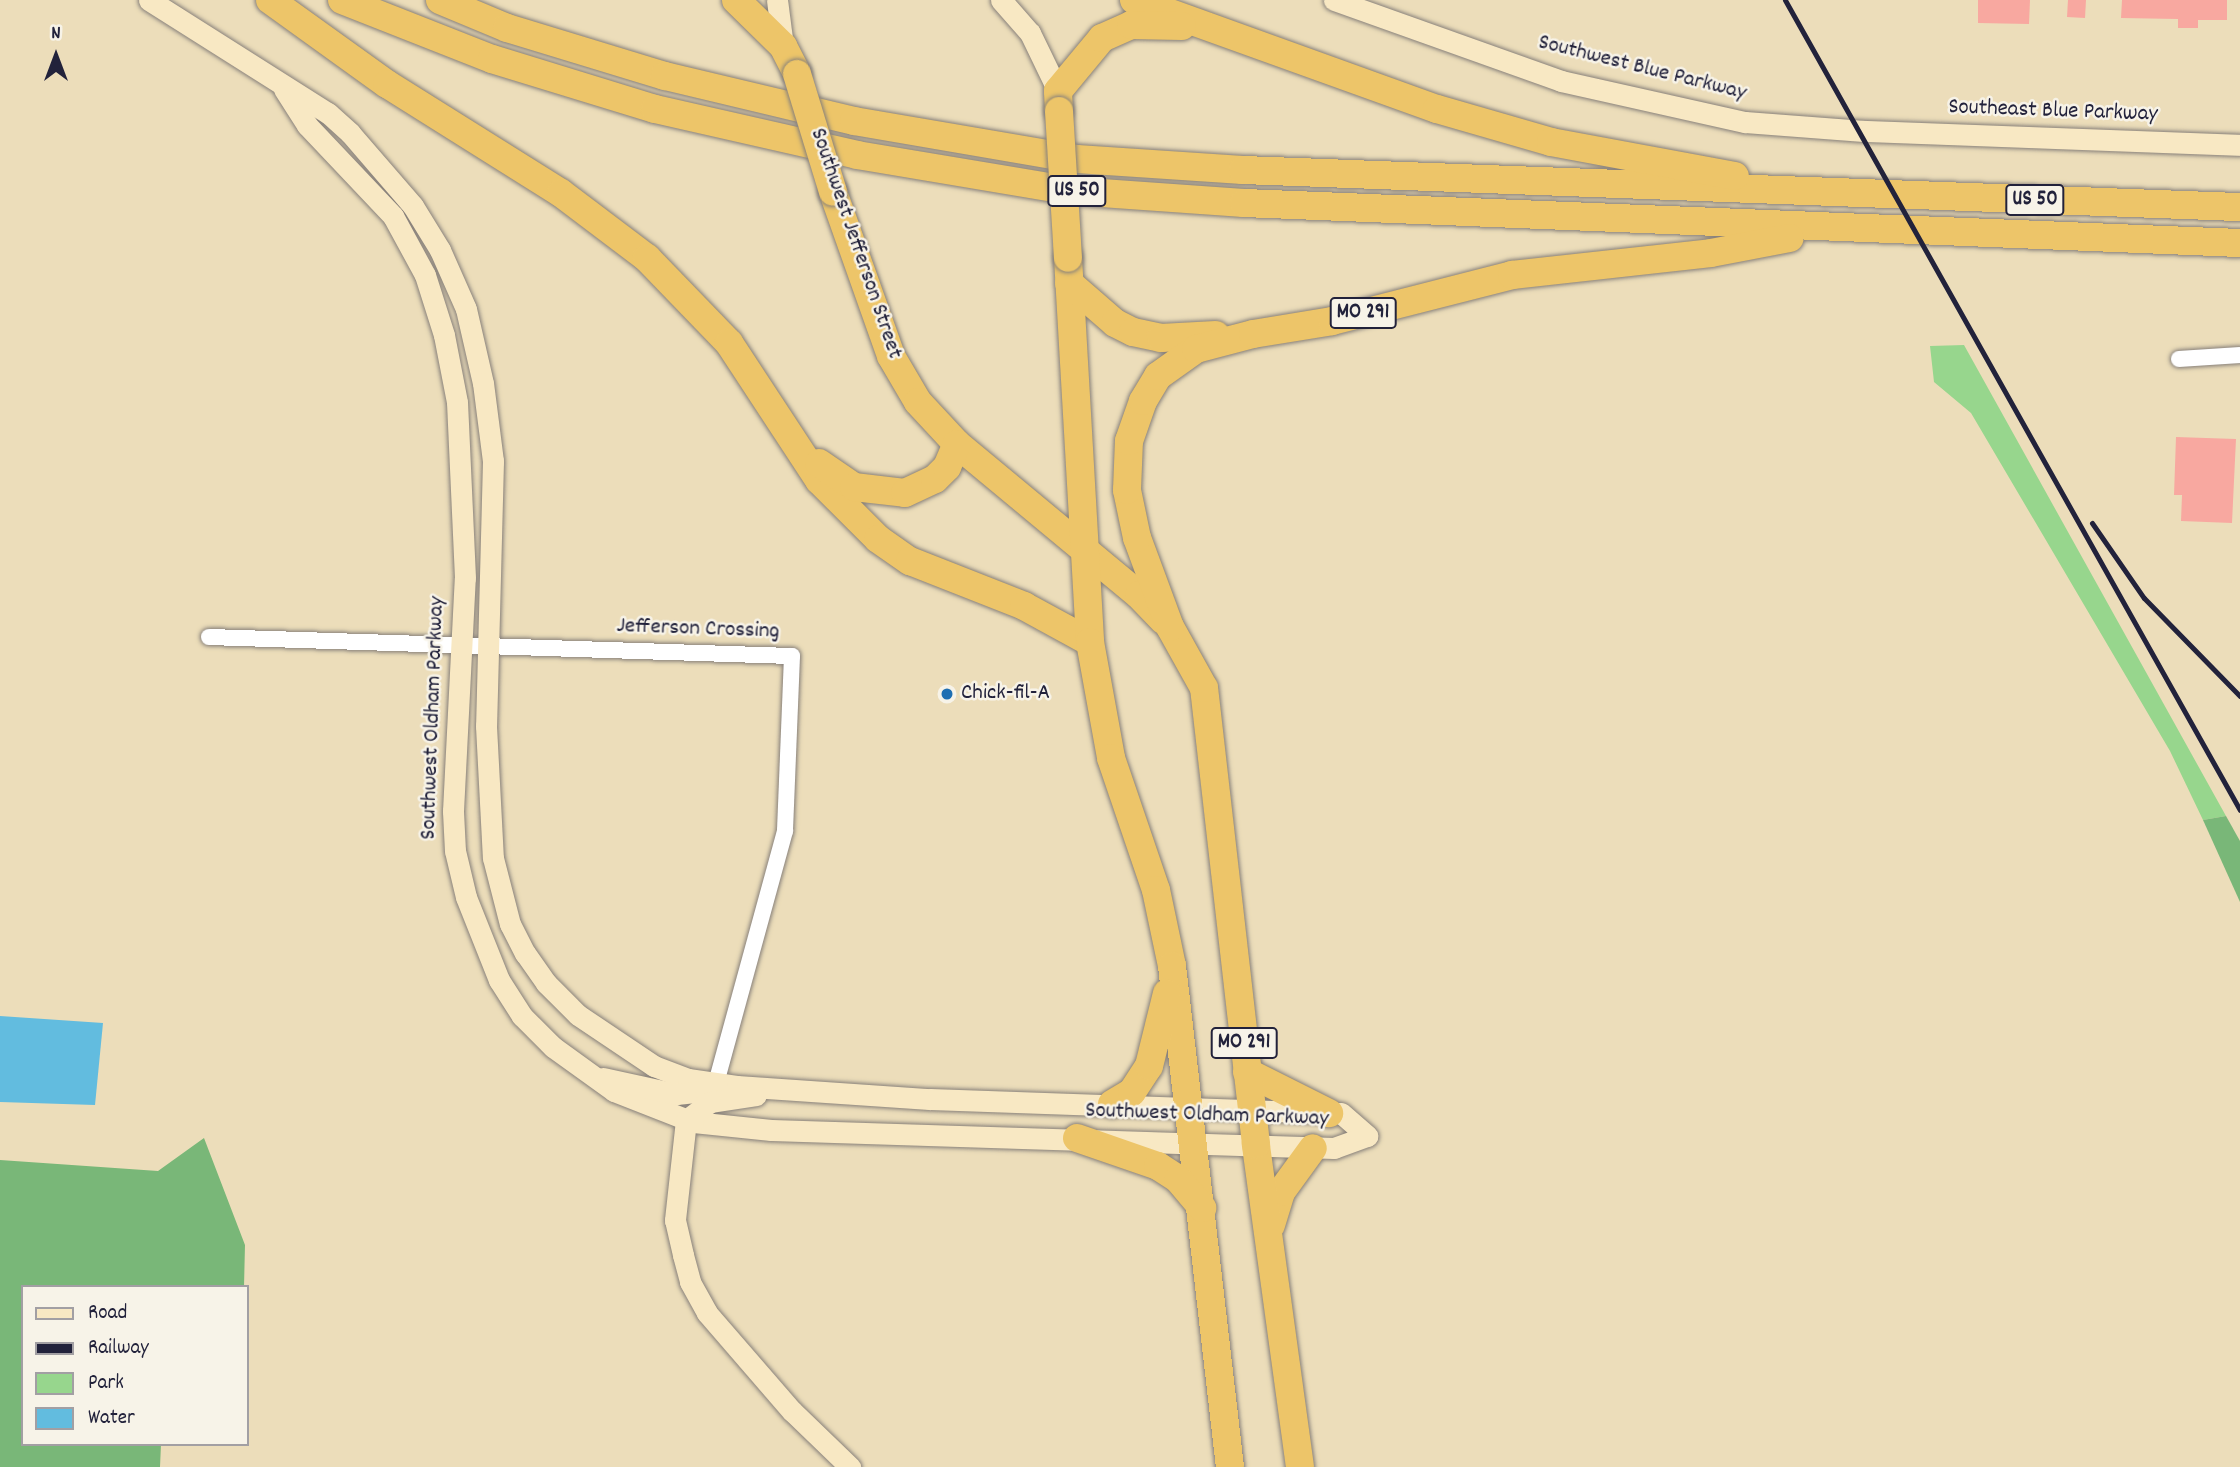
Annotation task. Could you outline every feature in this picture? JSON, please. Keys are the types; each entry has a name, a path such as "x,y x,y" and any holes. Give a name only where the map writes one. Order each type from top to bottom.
{"highway":[{"path":"270,0 387,85 561,193 647,258 729,343 788,436 845,510 900,554 1024,606 1090,642"},
{"name":"US 50","path":"342,0 492,59 656,109 857,155 1073,191 1258,204 2240,243"},
{"name":"US 50","path":"440,0 507,28 664,76 854,121 1077,159 1830,194 2240,207"},
{"path":"736,0 783,46"},
{"path":"1134,0 1437,108 1551,142 1830,194"},
{"path":"1058,101 1089,49 1131,25 1211,29"},
{"name":"Southwest Jefferson Street","path":"783,46 797,74 833,192 891,356 918,402 957,444 1084,552 1139,594 1170,627"},
{"name":"MO 291","path":"1058,101 1090,642 1111,758 1156,890 1172,967 1191,1107 1230,1467"},
{"name":"MO 291","path":"1300,1467 1247,1072 1204,688 1170,627 1137,538 1127,490 1129,441 1158,376 1196,349 1253,334 1332,321 1512,275 1711,253 1837,229"},
{"name":"MO 291","path":"1068,270 1115,323 1133,332 1161,338 1253,334"},
{"path":"788,436 840,481 893,494 919,489 935,479 947,467 957,444"},
{"path":"1112,1104 1132,1092 1149,1066 1172,967"},
{"path":"1247,1072 1329,1113"},
{"path":"1077,1138 1158,1166 1178,1179 1202,1208"},
{"path":"1269,1234 1281,1192 1313,1147"}],"street":[{"name":"Southwest Oldham Parkway","path":"149,0 284,89 328,113 350,133 413,206 440,250 466,309 476,349 494,461 491,647 486,726 491,834 501,896 515,934 546,983 597,1031 654,1066 716,1083 779,1091 1341,1113 1367,1136 1334,1149 1256,1144 771,1130 686,1119 641,1105 587,1075 522,1016 499,981 466,897 455,851 453,811 465,578 461,470 449,355 425,275 393,216 307,125 284,89"},
{"name":"Southwest Jefferson Street","path":"777,0 783,46"},
{"path":"1001,0 1030,33 1058,101"},
{"name":"Southwest Blue Parkway","path":"1334,0 1562,81 1661,106 1745,122 1864,131"},
{"name":"Southeast Blue Parkway","path":"1864,131 2240,145"},
{"path":"449,355 476,349"},
{"path":"2179,359 2240,355"},
{"name":"Jefferson Crossing","path":"209,637 792,656 785,831 716,1083"},
{"path":"587,1075 676,1094 705,1091 716,1083"},
{"path":"779,1091 710,1102 686,1119 674,1220 690,1282 731,1344 850,1467"}],"green space":[{"path":"1964,345 2226,816 2203,820 2170,751 1971,413 1934,382 1930,346"},
{"path":"2226,816 2240,841 2240,902 2203,820"},
{"path":"204,1138 245,1245 244,1285 21,1285 21,1446 161,1446 160,1467 0,1467 0,1160 158,1171"}],"water":[{"path":"0,1016 103,1023 95,1105 0,1102"}],"building":[{"path":"1978,0 2030,0 2029,24 1978,23"},
{"path":"2068,0 2086,0 2085,18 2067,17"},
{"path":"2122,0 2227,0 2227,20 2198,20 2198,28 2178,28 2178,19 2121,18"},
{"path":"2176,437 2236,439 2232,523 2181,521 2182,495 2174,495"}],"railway":[{"path":"1785,0 2240,810"},
{"path":"2092,523 2144,598 2240,696"}],"place":[{"name":"Chick-fil-A","path":"947,694"}]}
